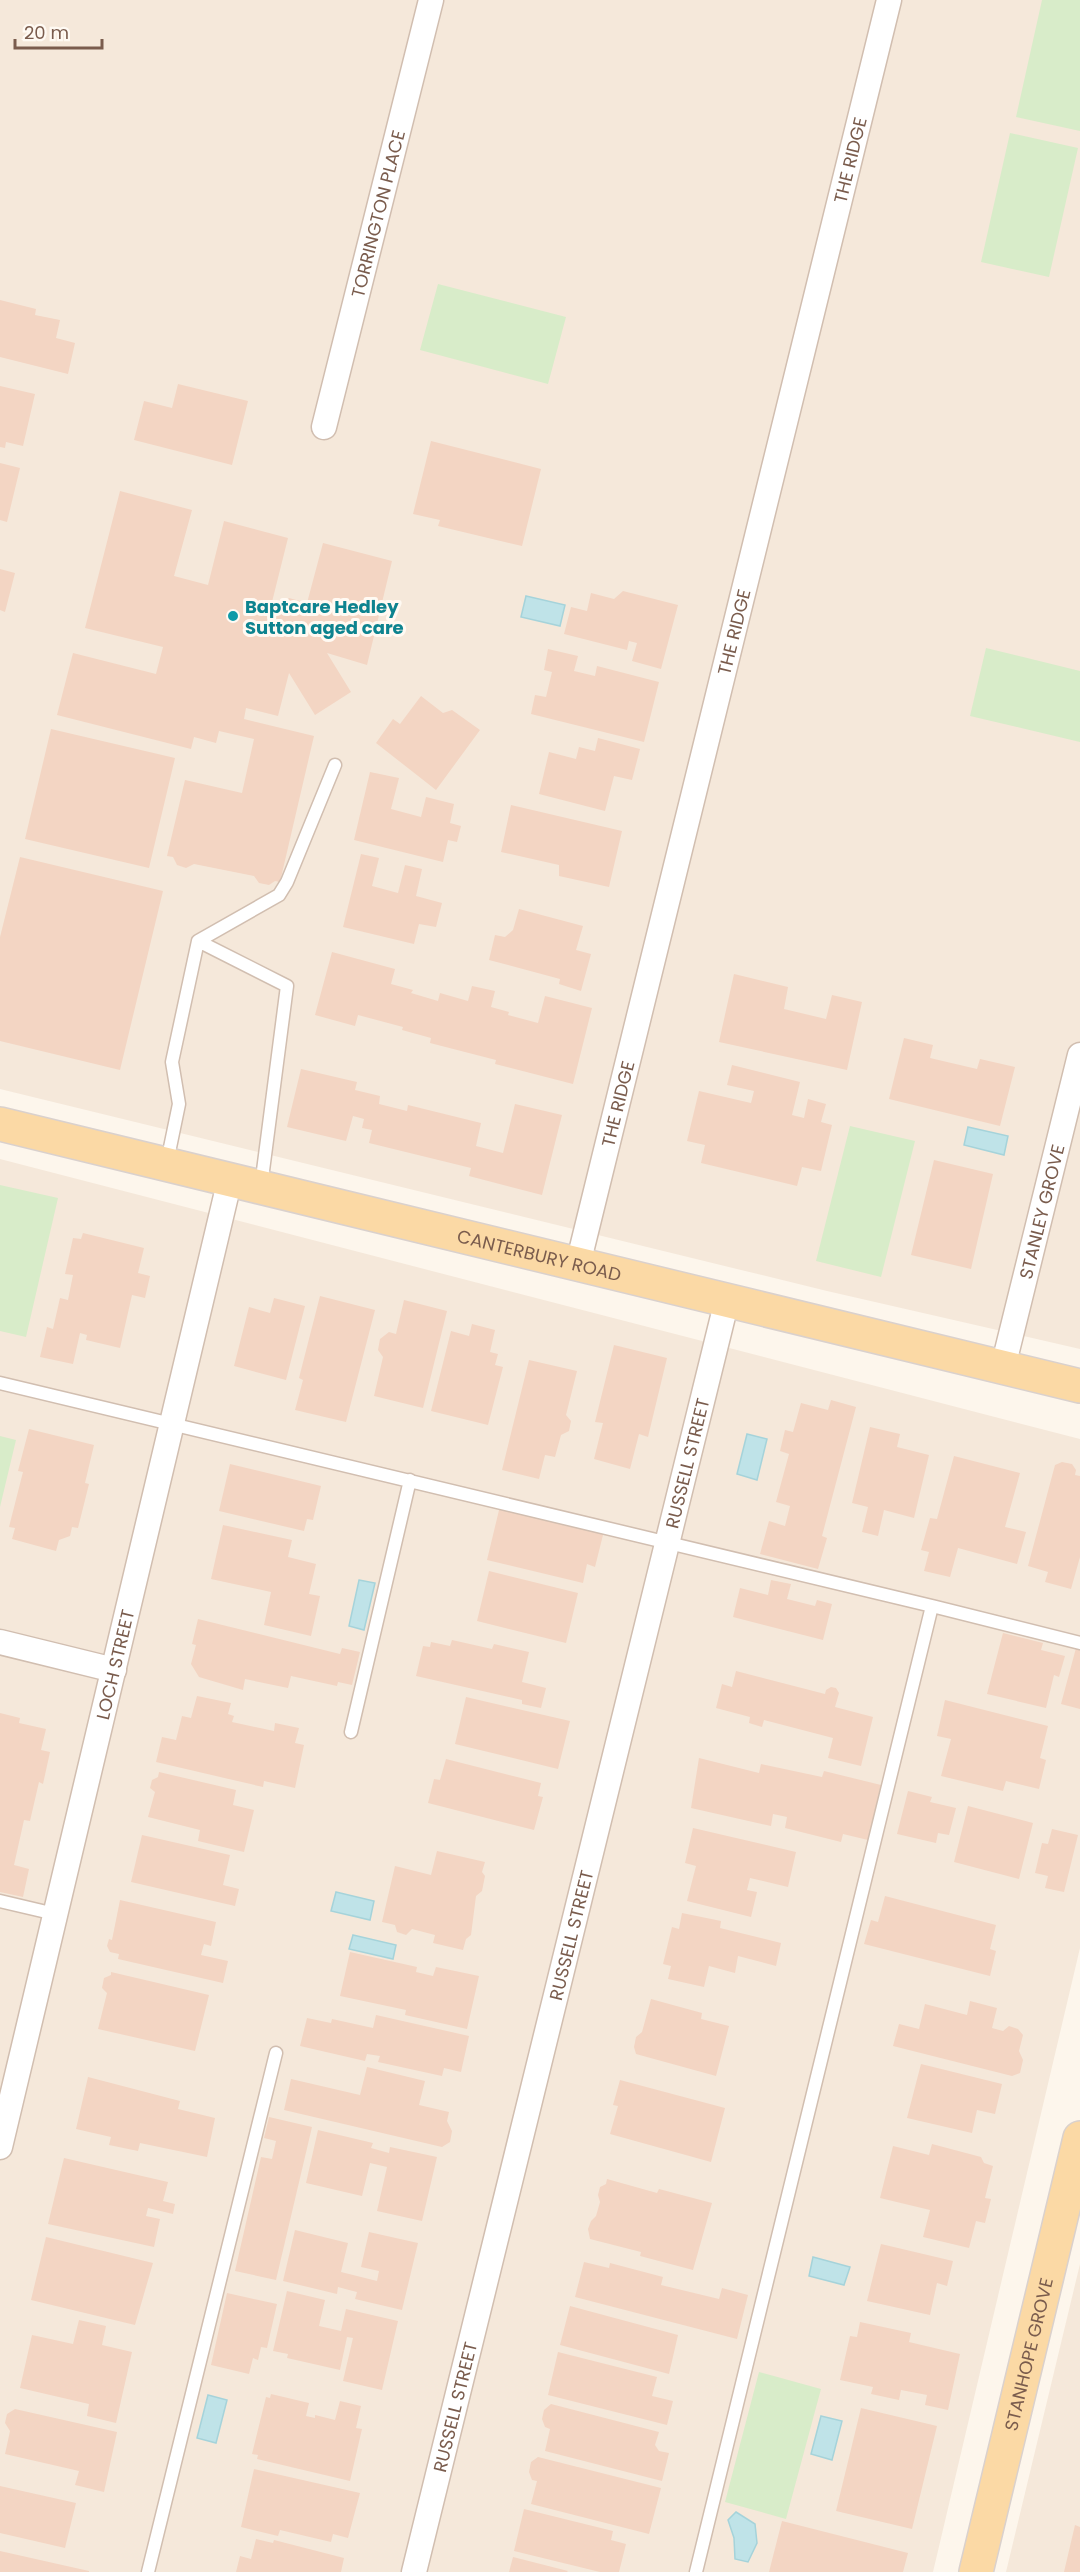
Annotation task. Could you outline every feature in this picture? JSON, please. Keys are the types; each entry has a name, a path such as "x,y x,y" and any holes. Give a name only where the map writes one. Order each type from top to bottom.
{"main road":[{"name":"CANTERBURY ROAD","path":"0,1124 1080,1386"},
{"name":"STANHOPE GROVE","path":"976,2572 1080,2138"}],"street":[{"name":"TORRINGTON PLACE","path":"324,427 431,0"},
{"name":"THE RIDGE","path":"578,1264 889,0"},
{"name":"STANLEY GROVE","path":"1003,1367 1080,1055"},
{"name":"LOCH STREET","path":"0,2147 173,1423 245,1183"},
{"name":"RUSSELL STREET","path":"414,2572 727,1300"},
{"path":"0,1642 114,1670"}],"lane":[{"path":"167,1164 179,1104 172,1062 198,941 279,895 287,882 335,765"},
{"path":"198,941 287,986 245,1183"},
{"path":"0,1383 668,1541 1080,1643"},
{"path":"351,1732 410,1480"},
{"path":"696,2572 932,1606"},
{"path":"0,1901 55,1914"},
{"path":"148,2572 276,2052"}],"shaded area":[{"path":"0,0 1080,0 1080,1349 827,1291 0,1089"},
{"path":"0,1159 1080,1439 1080,1948 933,2572 0,2572"},
{"path":"1080,2264 1080,2572 1006,2572"}],"green space":[{"path":"1042,0 1080,0 1080,131 1016,117"},
{"path":"1010,133 1078,148 1049,277 981,262"},
{"path":"438,284 566,317 548,384 420,350"},
{"path":"986,648 1080,671 1080,742 970,716"},
{"path":"850,1126 915,1141 881,1277 816,1261"},
{"path":"0,1185 58,1198 26,1337 0,1331"},
{"path":"0,1436 16,1440 0,1507"},
{"path":"759,2372 821,2389 786,2519 725,2502"}],"water":[{"path":"526,596 565,605 560,626 521,617"},
{"path":"968,1127 1008,1136 1004,1155 964,1145"},
{"path":"747,1434 767,1439 757,1480 737,1474"},
{"path":"359,1580 375,1583 364,1630 349,1626"},
{"path":"336,1892 374,1901 370,1920 331,1911"},
{"path":"353,1935 396,1945 393,1959 349,1949"},
{"path":"813,2257 850,2267 844,2285 809,2276"},
{"path":"208,2395 227,2400 216,2443 197,2438"},
{"path":"821,2416 842,2421 832,2460 811,2454"},
{"path":"736,2512 755,2524 757,2543 748,2562 735,2559 734,2538 728,2520"}],"building":[{"path":"0,300 36,309 35,315 60,320 56,338 75,343 68,374 0,357"},
{"path":"178,384 248,401 232,465 134,440 144,401 172,408"},
{"path":"0,386 35,394 23,446 6,442 5,448 0,447"},
{"path":"431,441 541,469 522,546 438,526 440,520 413,514"},
{"path":"0,463 20,468 7,522 0,520"},
{"name":"Baptcare Hedley Sutton aged care","path":"120,491 192,510 174,576 208,585 224,521 288,538 272,602 280,604 289,598 307,603 323,543 392,561 367,665 327,653 351,692 315,715 289,673 278,716 246,708 244,719 314,736 280,882 275,881 269,885 259,883 254,876 194,864 186,868 177,865 173,857 167,856 185,780 242,793 254,739 219,731 216,743 194,737 191,749 57,715 73,653 156,674 163,647 85,628"},
{"path":"0,569 15,573 5,612 0,610"},
{"path":"623,591 678,605 661,669 632,661 637,643 629,641 627,650 564,634 571,607 587,611 591,593 614,599"},
{"path":"548,649 578,656 574,671 595,676 597,666 659,682 644,742 531,714 535,695 546,697 552,672 544,670"},
{"path":"421,696 443,713 452,710 480,730 436,790 376,743 393,719 400,724"},
{"path":"51,729 175,758 149,868 25,839"},
{"path":"598,738 640,749 632,780 614,776 605,811 539,794 549,752 576,759 579,747 595,751"},
{"path":"370,772 399,778 391,809 421,817 426,797 454,804 450,823 461,826 457,842 448,840 443,862 354,840"},
{"path":"511,805 622,831 609,887 559,876 559,865 501,852"},
{"path":"361,854 379,858 372,886 398,893 405,865 422,869 416,896 442,903 436,927 419,924 414,944 343,927"},
{"path":"20,857 163,891 120,1070 0,1041 0,937"},
{"path":"519,909 583,926 576,950 591,954 581,991 559,984 560,979 489,960 495,935 505,937 513,930"},
{"path":"332,952 395,969 391,984 413,990 411,993 438,1001 440,993 468,1001 472,986 495,991 491,1007 509,1012 508,1015 538,1023 545,996 592,1008 573,1084 495,1064 496,1060 430,1043 431,1038 402,1030 403,1027 358,1015 355,1026 315,1015"},
{"path":"734,974 788,987 784,1009 826,1019 832,995 862,1002 847,1070 719,1042"},
{"path":"904,1038 933,1045 930,1058 977,1069 980,1059 1015,1067 1000,1126 889,1099"},
{"path":"732,1065 800,1082 792,1115 804,1118 808,1099 826,1104 821,1122 832,1125 821,1171 802,1167 797,1186 701,1163 705,1145 687,1141 699,1091 751,1103 754,1091 727,1085"},
{"path":"301,1069 357,1082 355,1090 380,1096 379,1104 407,1111 408,1105 481,1123 476,1146 503,1153 515,1104 562,1115 542,1195 469,1176 471,1168 369,1143 372,1130 362,1128 364,1119 353,1116 346,1141 287,1127"},
{"path":"934,1160 993,1174 971,1269 911,1255"},
{"path":"83,1233 144,1248 138,1273 150,1276 145,1298 132,1295 120,1348 86,1340 87,1335 80,1333 73,1364 40,1357 47,1327 53,1329 60,1298 68,1300 73,1275 65,1274 73,1238 81,1239"},
{"path":"320,1296 375,1310 346,1422 295,1410 303,1380 299,1378"},
{"path":"274,1298 305,1306 286,1380 234,1366 249,1307 270,1313"},
{"path":"404,1300 447,1311 423,1408 374,1396 383,1357 378,1350 380,1339 389,1332 396,1334"},
{"path":"472,1324 495,1330 490,1352 498,1354 495,1365 503,1367 488,1425 431,1411 451,1331 469,1336"},
{"path":"614,1345 667,1358 648,1437 639,1434 630,1469 594,1459 603,1423 595,1422"},
{"path":"529,1360 577,1371 566,1415 571,1421 569,1431 561,1435 555,1457 545,1455 539,1479 502,1470"},
{"path":"831,1400 856,1407 822,1536 827,1538 818,1569 760,1554 769,1521 785,1526 790,1506 776,1502 789,1454 780,1451 785,1430 793,1432 801,1403 828,1410"},
{"path":"870,1427 900,1434 897,1447 929,1455 914,1518 884,1510 878,1536 862,1532 868,1507 852,1503"},
{"path":"29,1429 94,1445 85,1483 89,1484 78,1528 72,1527 70,1536 59,1540 56,1551 12,1539 15,1528 9,1527 23,1472 18,1471"},
{"path":"954,1456 1020,1473 1005,1527 1026,1532 1017,1564 958,1548 950,1577 924,1571 929,1552 921,1550 930,1518 937,1519"},
{"path":"1062,1462 1072,1464 1076,1470 1075,1475 1080,1476 1080,1557 1071,1589 1045,1582 1048,1572 1028,1566 1055,1465"},
{"path":"230,1464 321,1486 313,1520 307,1519 304,1531 219,1511"},
{"path":"500,1506 604,1531 595,1567 587,1564 583,1583 487,1560"},
{"path":"223,1525 292,1540 288,1557 316,1564 309,1594 320,1596 311,1636 264,1625 271,1592 211,1579"},
{"path":"489,1571 578,1593 566,1643 477,1621"},
{"path":"771,1580 791,1584 787,1599 815,1606 817,1600 832,1604 823,1640 733,1617 740,1588 768,1595"},
{"path":"198,1619 340,1654 342,1648 360,1652 352,1685 338,1682 337,1686 291,1676 288,1688 245,1679 243,1690 199,1677 191,1664 196,1645 192,1644"},
{"path":"1003,1633 1043,1643 1041,1650 1065,1656 1059,1677 1054,1675 1046,1708 987,1694"},
{"path":"452,1640 492,1649 494,1644 529,1652 522,1682 546,1688 541,1708 522,1704 522,1700 416,1676 423,1646 430,1647 431,1642 450,1646"},
{"path":"1076,1648 1080,1649 1080,1709 1061,1704"},
{"path":"736,1671 825,1694 826,1690 831,1687 836,1688 839,1693 835,1707 873,1717 861,1766 828,1758 833,1738 764,1720 762,1727 749,1723 750,1717 716,1708 722,1684 732,1687"},
{"path":"197,1696 231,1703 228,1714 234,1716 232,1722 274,1731 275,1723 299,1728 295,1743 304,1745 295,1788 264,1781 263,1787 156,1762 162,1737 176,1740 182,1716 191,1718"},
{"path":"466,1697 570,1721 558,1769 455,1744"},
{"path":"945,1700 1048,1726 1040,1758 1046,1760 1039,1789 1006,1781 1003,1791 941,1776 951,1739 937,1736"},
{"path":"0,1713 20,1718 19,1723 46,1729 41,1750 50,1752 43,1784 39,1782 30,1821 24,1820 14,1865 29,1869 23,1897 0,1892"},
{"path":"699,1758 759,1773 761,1764 822,1777 824,1771 881,1785 868,1840 843,1834 841,1842 785,1828 787,1817 773,1814 771,1826 691,1808"},
{"path":"446,1759 541,1783 538,1796 543,1797 534,1830 428,1803 434,1779 440,1780"},
{"path":"159,1772 236,1790 233,1805 254,1810 244,1852 198,1841 200,1830 148,1817 155,1792 150,1788 152,1780 158,1777"},
{"path":"908,1791 932,1797 930,1802 956,1808 949,1835 938,1833 936,1843 897,1834"},
{"path":"968,1806 1033,1823 1019,1879 954,1862"},
{"path":"693,1828 796,1852 788,1887 750,1878 747,1890 757,1892 751,1917 687,1901 696,1866 685,1863"},
{"path":"1052,1829 1078,1835 1064,1892 1045,1888 1048,1876 1035,1873 1042,1843 1048,1844"},
{"path":"142,1835 230,1855 223,1885 239,1889 235,1906 131,1882"},
{"path":"437,1851 485,1862 482,1872 485,1876 482,1891 476,1896 471,1935 466,1939 463,1950 433,1943 435,1935 412,1929 406,1935 397,1932 395,1925 382,1922 395,1866 431,1875"},
{"path":"885,1896 996,1925 990,1949 996,1951 990,1976 864,1944 871,1920 878,1922"},
{"path":"120,1900 216,1922 211,1946 204,1944 201,1955 228,1961 223,1983 118,1959 119,1954 110,1952 107,1946 109,1939 112,1940"},
{"path":"682,1913 721,1921 720,1928 781,1943 776,1966 738,1956 735,1973 709,1966 704,1987 668,1979 671,1966 663,1964 672,1927 679,1929"},
{"path":"350,1952 417,1967 416,1972 433,1976 436,1967 479,1976 467,2029 405,2015 406,2010 340,1996"},
{"path":"111,1972 209,1995 195,2051 98,2029 107,1993 102,1988 104,1978 111,1975"},
{"path":"651,1999 702,2013 701,2019 729,2026 716,2076 636,2054 634,2047 636,2037 642,2032"},
{"path":"970,2001 997,2008 992,2028 1003,2031 1009,2026 1018,2029 1023,2035 1019,2051 1023,2060 1020,2073 1012,2076 893,2046 899,2024 919,2029 925,2004 967,2015"},
{"path":"376,2015 469,2036 461,2072 444,2068 442,2076 378,2062 380,2056 367,2054 365,2061 300,2046 307,2018 331,2023 332,2019 373,2028"},
{"path":"921,2064 1002,2084 995,2114 977,2110 972,2133 907,2118"},
{"path":"367,2067 425,2081 419,2105 449,2112 447,2121 452,2131 450,2142 442,2147 284,2110 291,2079 360,2095"},
{"path":"88,2077 180,2101 178,2109 215,2118 207,2157 140,2143 138,2151 109,2145 111,2137 76,2129"},
{"path":"620,2080 725,2108 711,2162 610,2134 618,2106 613,2105"},
{"path":"269,2117 312,2127 276,2280 235,2271 261,2157 272,2159 276,2141 264,2138"},
{"path":"318,2130 373,2143 371,2148 389,2153 390,2147 437,2157 422,2221 377,2211 387,2167 370,2163 362,2196 306,2183"},
{"path":"932,2144 981,2157 984,2163 993,2166 985,2198 991,2199 985,2223 976,2221 969,2248 923,2237 930,2210 880,2198 893,2146 929,2155"},
{"path":"64,2158 168,2182 163,2201 175,2204 173,2214 148,2208 146,2216 160,2219 154,2247 48,2224"},
{"path":"607,2179 657,2193 659,2189 712,2203 693,2270 640,2256 641,2252 590,2239 588,2229 596,2216 600,2202 598,2195 600,2187 606,2184"},
{"path":"295,2230 348,2243 341,2272 377,2281 379,2271 361,2267 369,2232 418,2243 402,2310 355,2299 357,2292 338,2287 337,2294 283,2281"},
{"path":"46,2237 153,2263 135,2325 31,2300"},
{"path":"881,2244 953,2261 947,2286 937,2283 930,2315 867,2301"},
{"path":"584,2262 609,2268 610,2263 663,2277 661,2285 719,2299 722,2288 748,2295 737,2339 575,2297"},
{"path":"287,2291 325,2300 319,2326 341,2331 346,2309 398,2321 382,2390 343,2381 353,2338 347,2337 340,2370 287,2358 288,2354 273,2351"},
{"path":"227,2293 277,2304 267,2348 261,2347 258,2360 253,2358 249,2374 211,2365"},
{"path":"570,2306 678,2335 669,2374 560,2345"},
{"path":"79,2320 106,2326 102,2345 132,2352 116,2423 87,2416 89,2404 20,2388 32,2335 73,2344"},
{"path":"860,2322 911,2333 909,2342 960,2354 948,2410 925,2405 927,2395 901,2390 899,2400 871,2394 873,2387 840,2380 850,2336 857,2337"},
{"path":"558,2352 657,2377 652,2396 673,2401 667,2425 548,2395"},
{"path":"271,2394 309,2403 306,2416 315,2418 315,2415 335,2420 340,2401 361,2406 356,2428 362,2429 350,2481 257,2459 258,2455 252,2454 266,2397 270,2398"},
{"path":"551,2404 659,2432 655,2445 659,2451 669,2453 662,2481 545,2451 550,2429 545,2427 542,2419 544,2410"},
{"path":"861,2408 937,2426 912,2529 836,2511"},
{"path":"15,2409 117,2432 104,2492 75,2485 79,2471 5,2454 10,2431 5,2423 7,2414"},
{"path":"538,2457 661,2488 649,2534 531,2504 537,2481 532,2480 529,2472 531,2462"},
{"path":"254,2469 360,2493 348,2538 333,2534 331,2542 280,2530 278,2536 241,2527"},
{"path":"0,2486 76,2503 65,2548 0,2533"},
{"path":"524,2509 613,2531 611,2540 626,2544 619,2572 600,2572 514,2551"},
{"path":"782,2521 908,2553 903,2572 769,2572"},
{"path":"1075,2525 1080,2527 1080,2572 1064,2572"},
{"path":"256,2539 273,2543 274,2540 344,2558 341,2572 236,2572 240,2556 251,2559"},
{"path":"0,2551 89,2571 89,2572 0,2572"},
{"path":"513,2557 568,2571 509,2572"}],"place":[{"name":"Baptcare Hedley Sutton aged care","path":"233,616"}]}
